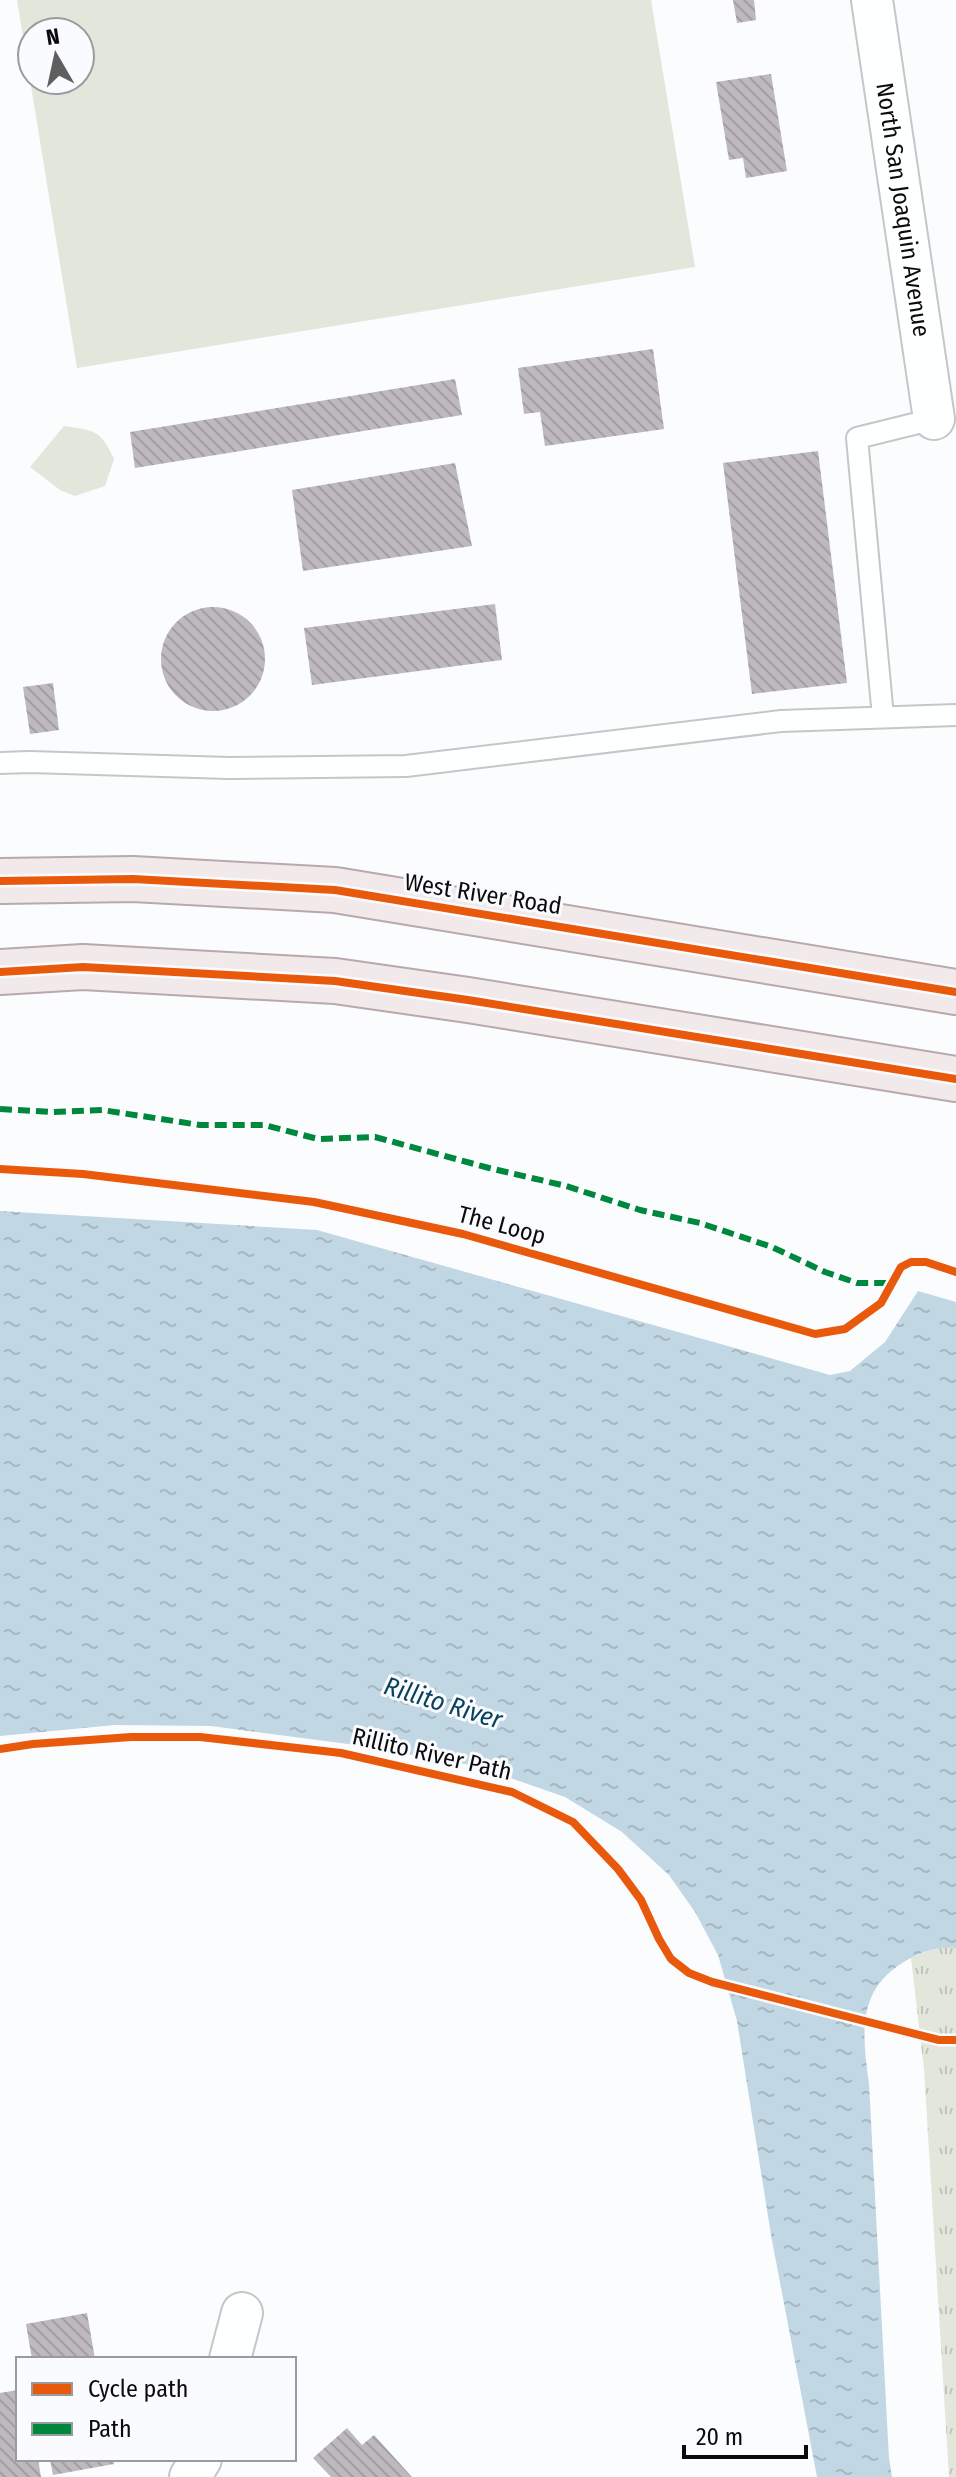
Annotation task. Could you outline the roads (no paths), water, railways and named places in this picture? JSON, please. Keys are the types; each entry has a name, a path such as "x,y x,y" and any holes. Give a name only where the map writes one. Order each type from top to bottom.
{"main road":[{"name":"West River Road","path":"0,881 133,879 335,890 956,992"},
{"path":"0,972 83,967 335,981 956,1079"}],"street":[{"name":"North San Joaquin Avenue","path":"872,0 934,419"},
{"path":"231,2357 242,2313"}],"lane":[{"path":"883,717 857,438 934,419"},
{"path":"0,763 229,768 406,766 781,721 956,715"}],"water":[{"name":"Rillito River","path":"0,1211 317,1230 830,1375 850,1371 885,1342 918,1291 956,1302 956,1948 926,1951 892,1971 879,1983 871,1998 865,2029 892,2477 817,2477 771,2235 737,2021 718,1955 695,1912 669,1875 622,1832 565,1797 476,1766 348,1744 211,1726 115,1725 0,1736"}]}
